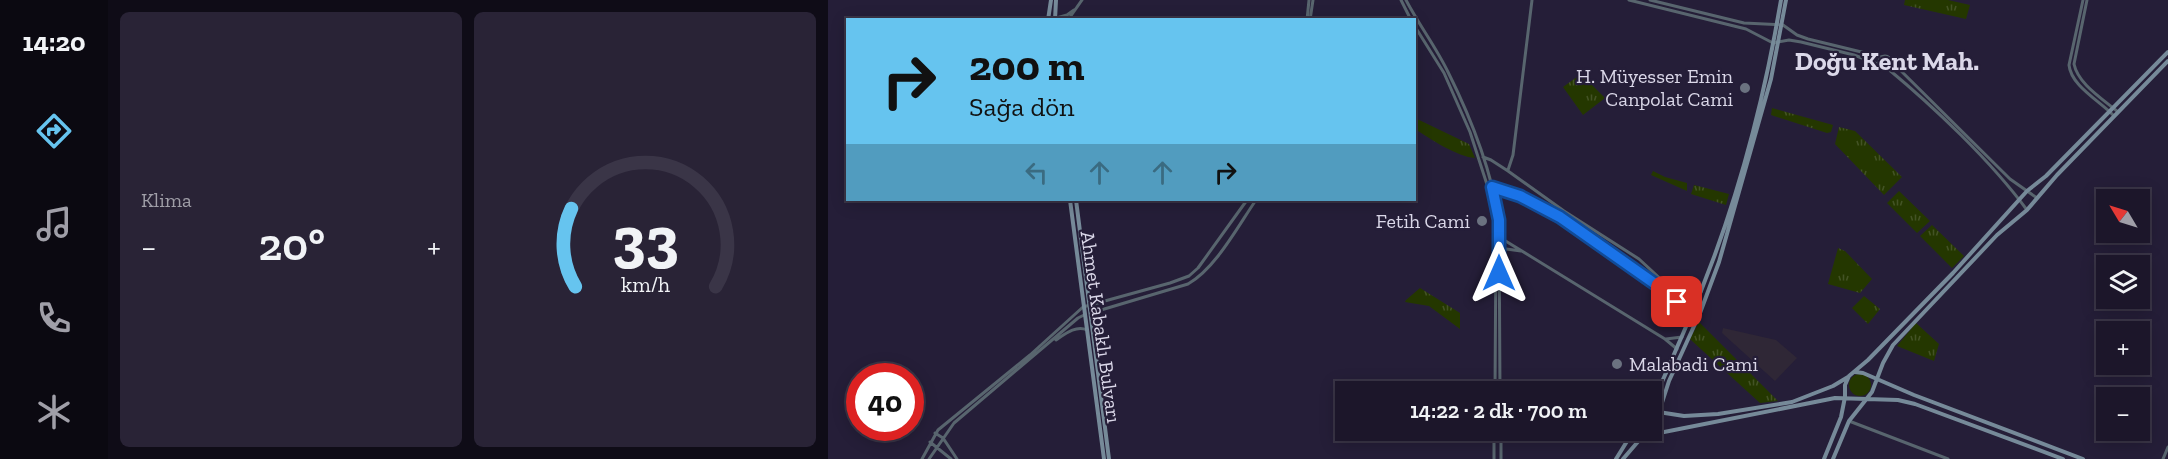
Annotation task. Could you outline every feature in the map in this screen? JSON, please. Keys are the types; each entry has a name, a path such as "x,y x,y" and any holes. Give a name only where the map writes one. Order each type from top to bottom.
{"main road":[{"path":"1048,18 1051,0"},
{"path":"1055,18 1056,0"},
{"path":"1662,381 1702,292 1730,212 1766,79 1780,0"},
{"path":"1662,403 1669,381 1700,313 1734,215 1771,80 1786,0"},
{"path":"1833,459 1849,421 1872,392 1885,358 1893,345 1987,245 2027,210 2168,52"},
{"path":"1662,412 1701,416 1792,402 1833,386 1855,372 1953,273 2027,191 2046,176 2168,61"},
{"name":"Ahmet Kabaklı Bulvarı","path":"1070,201 1083,307 1087,314 1109,459"},
{"name":"Ahmet Kabaklı Bulvarı","path":"1076,201 1089,305 1087,330 1104,459"},
{"path":"1855,372 1863,373 1914,395 2083,459"},
{"path":"1824,459 1841,417 1845,385 1849,376"},
{"path":"1662,433 1845,397 1898,400 1915,404 2063,459"},
{"path":"1616,459 1628,441"},
{"path":"1623,459 1639,441"}],"street":[{"path":"1069,18 1082,0"},
{"path":"1308,18 1311,0"},
{"path":"1401,0 1410,18"},
{"path":"1406,0 1448,71 1483,157 1492,187 1499,220 1500,381"},
{"path":"1508,171 1513,155 1532,0"},
{"path":"1629,0 1746,29 1773,43 1779,44 1789,40 1801,42 1854,55 1887,68 1968,144 2013,191 2027,210"},
{"path":"1650,0 1744,23 1783,25 1797,35 1808,39 1887,57 2010,179 2037,198"},
{"path":"2085,0 2075,69 2079,78 2114,112"},
{"path":"1057,18 1074,10"},
{"path":"1416,28 1444,73 1470,132 1492,200 1496,239 1495,381"},
{"path":"1880,65 1882,57"},
{"path":"1887,68 1891,61"},
{"path":"1483,157 1508,171 1564,211 1639,259 1665,283 1702,292"},
{"path":"1492,187 1520,196 1560,217 1668,293 1692,316"},
{"path":"922,459 935,433 1030,355 1083,307 1189,276 1198,268 1246,201"},
{"path":"928,459 954,423 1078,318 1188,284 1197,279 1207,269 1255,201"},
{"path":"1499,237 1665,339 1677,349"},
{"path":"1499,248 1523,252"},
{"path":"1049,344 1077,329 1087,330"},
{"path":"1665,339 1682,337"},
{"path":"1849,421 1948,459"},
{"path":"935,433 943,438 957,459"},
{"path":"1494,441 1494,459"},
{"path":"1501,441 1502,459"},
{"path":"930,442 938,446 951,459"},
{"path":"2163,459 2168,447"}],"shaded area":[{"path":"1723,328 1776,340 1797,358 1775,381 1722,333"}],"green space":[{"path":"1905,0 1948,0 1970,5 1966,19 1904,5"},
{"path":"1581,74 1605,98 1583,115 1563,87"},
{"path":"1772,108 1833,125 1831,132 1827,133 1771,115"},
{"path":"1416,118 1469,144 1475,158 1452,151 1416,130"},
{"path":"1839,127 1855,131 1902,177 1884,195 1835,144"},
{"path":"1653,171 1687,183 1687,191 1651,175"},
{"path":"1694,185 1729,194 1726,205 1691,194"},
{"path":"1899,191 1930,221 1917,233 1887,203"},
{"path":"1932,225 1964,256 1952,268 1920,236"},
{"path":"1838,248 1845,251 1872,279 1860,293 1828,284"},
{"path":"1420,288 1460,313 1460,329 1429,306 1405,302"},
{"path":"1864,296 1880,309 1868,324 1852,308"},
{"path":"1699,322 1778,401 1760,403 1690,339"},
{"path":"1916,323 1939,344 1934,361 1897,346"},
{"path":"1860,374 1868,377 1871,385 1868,393 1860,396 1852,393 1849,385 1852,377"}],"place":[{"name":"H. Müyesser Emin Canpolat Cami","path":"1745,88"},
{"name":"Fetih Cami","path":"1482,221"},
{"name":"Malabadi Cami","path":"1617,364"}],"district":[{"name":"Doğu Kent Mah.","path":"1887,61"}],"route":[{"path":"1499,273 1499,220 1492,187 1520,196 1560,217 1668,293 1677,302"}]}
